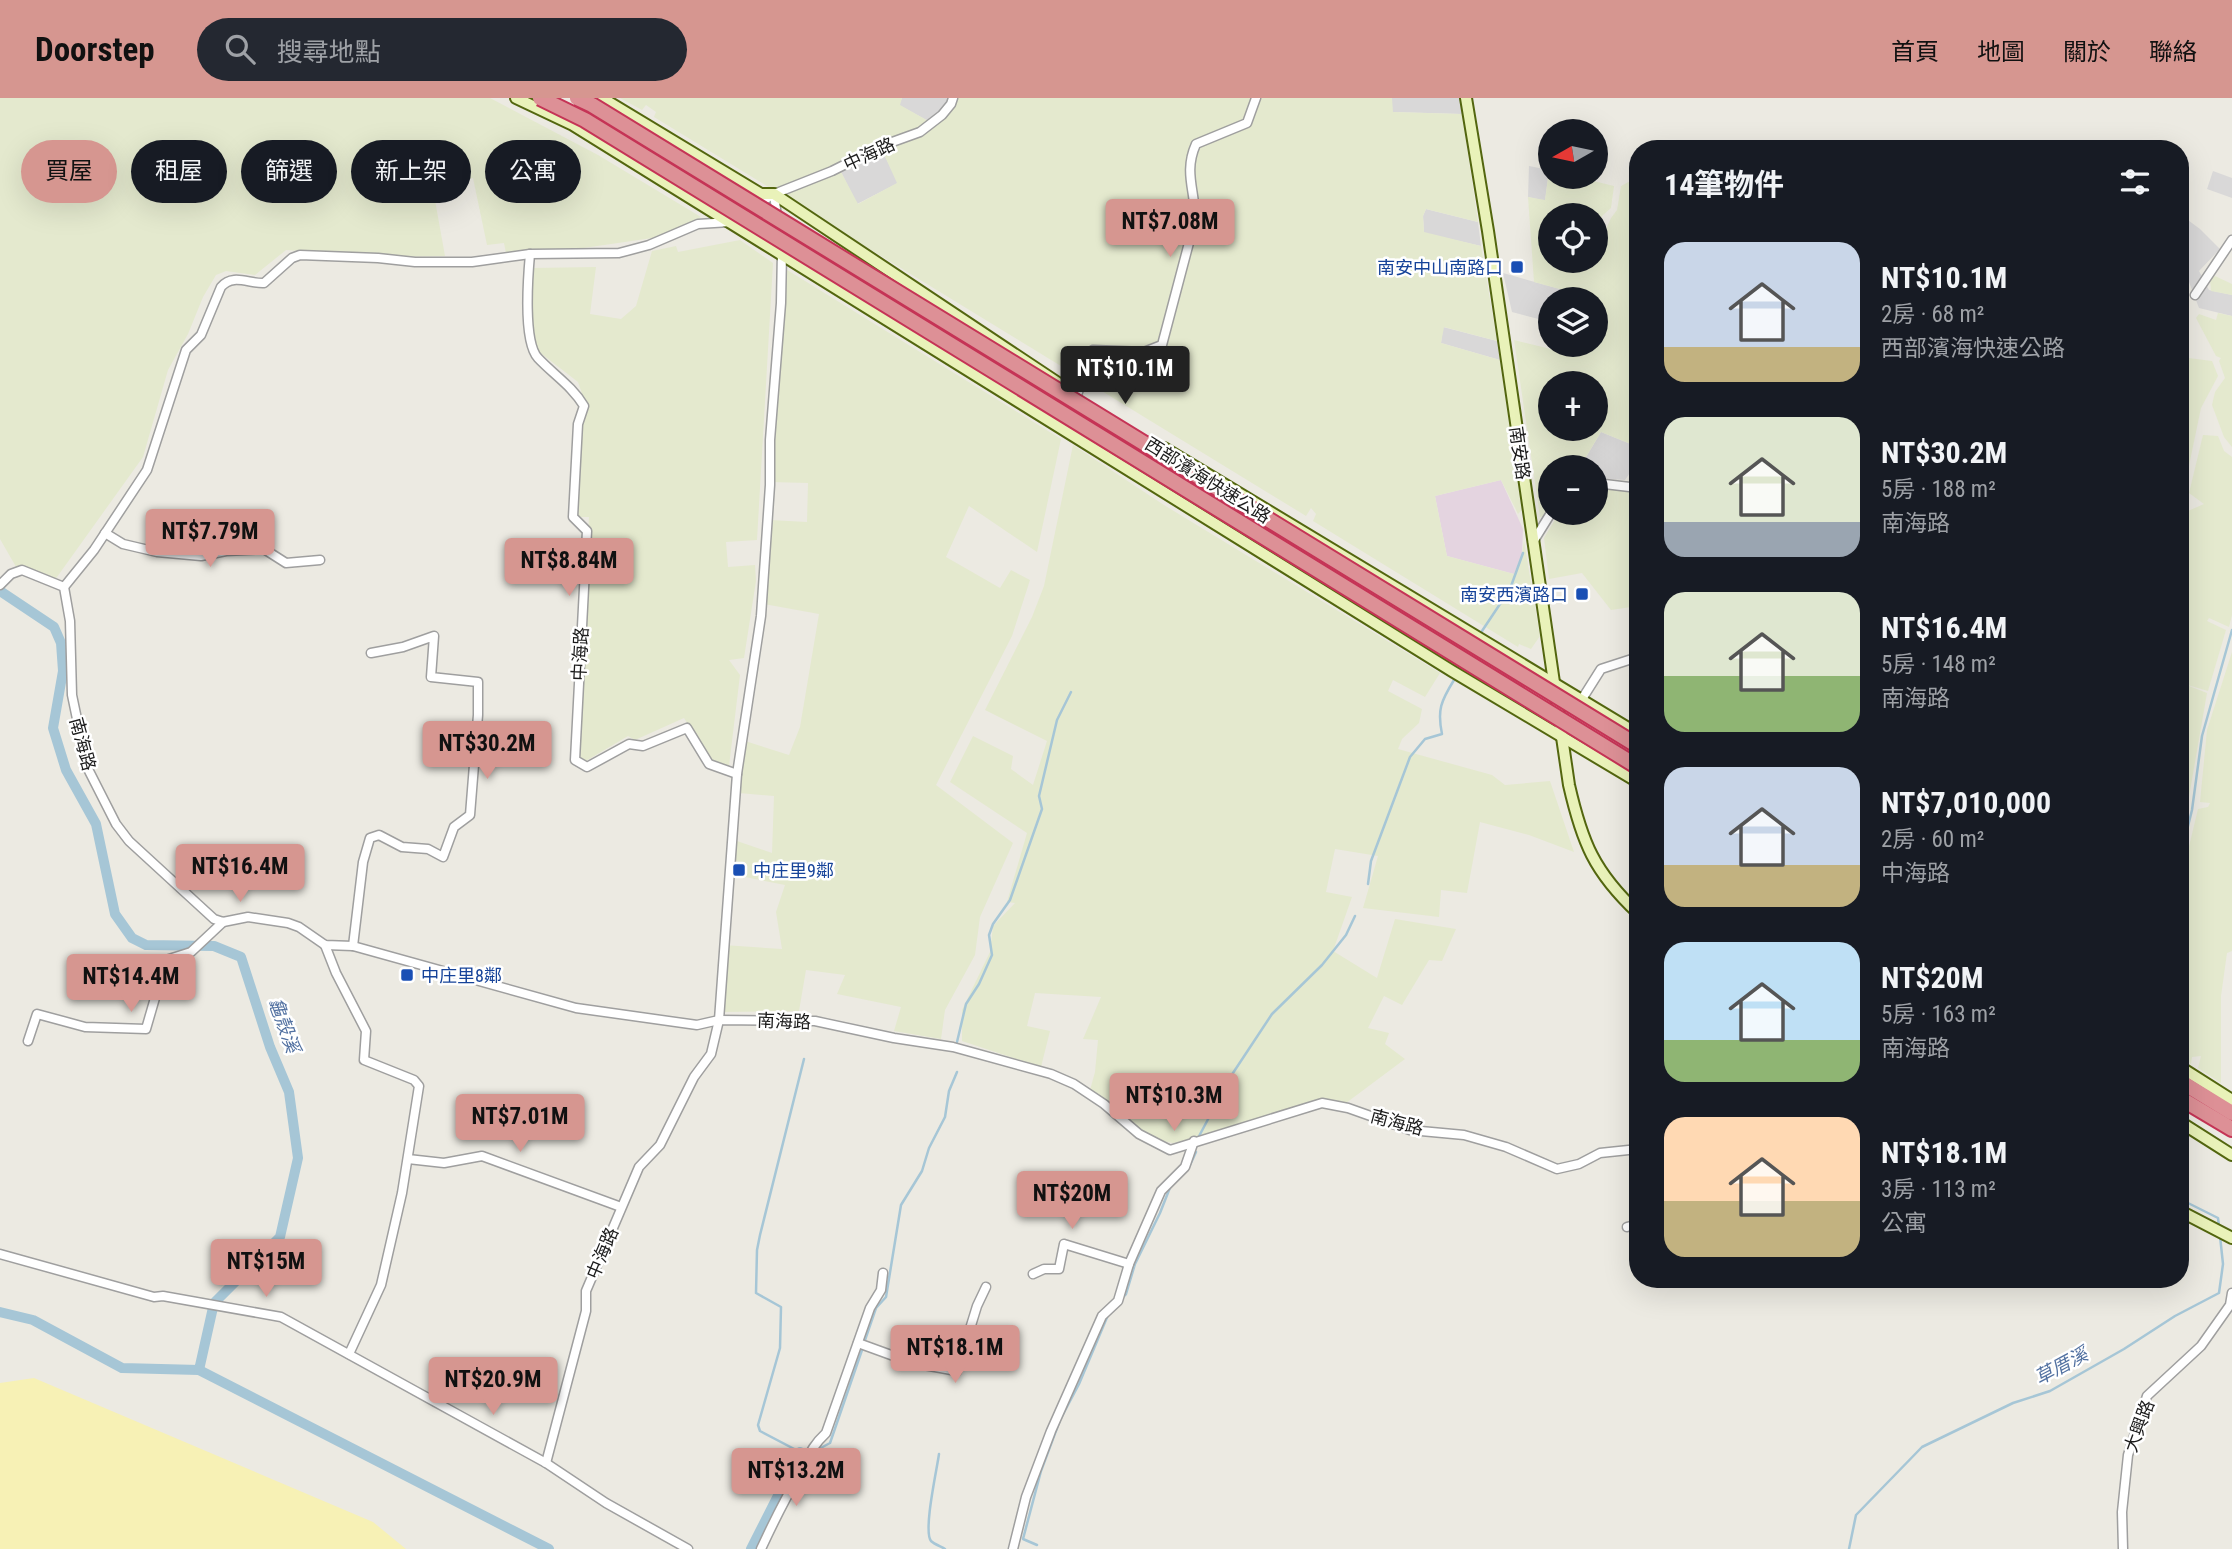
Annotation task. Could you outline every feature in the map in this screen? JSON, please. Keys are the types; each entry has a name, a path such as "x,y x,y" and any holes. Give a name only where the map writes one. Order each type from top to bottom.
{"highway":[{"name":"西部濱海快速公路","path":"540,98 585,120 1629,762"},
{"name":"西部濱海快速公路","path":"577,98 1629,740"},
{"path":"2189,1087 2232,1113"},
{"path":"2189,1103 2232,1129"}],"street":[{"path":"516,98 573,125 1440,664 1629,777"},
{"path":"602,98 761,194 774,194 1077,395 1629,729"},
{"name":"中海路","path":"65,587 147,470 186,350 201,335 226,281 235,279 264,283 292,258 300,255 378,257 415,262 472,262 530,254 619,253 649,245 698,224 730,222 774,194 920,132 942,115 953,98"},
{"path":"1077,395 1093,350 1144,352 1162,345 1195,220 1196,209 1189,183 1193,151 1196,144 1247,123 1256,98"},
{"name":"南安路","path":"1466,98 1488,231 1560,735 1578,826 1593,860 1616,892 1629,904"},
{"name":"中海路","path":"546,1463 586,1311 586,1291 639,1167 660,1146 694,1077 710,1054 719,1020 737,774 761,616 770,485 770,440 783,255 774,194"},
{"path":"2194,295 2232,240"},
{"name":"中海路","path":"530,254 526,306 535,355 576,393 584,406 578,424 573,517 587,531 575,760 587,766 629,744 643,746 687,728 709,764 737,774"},
{"path":"1608,484 1629,487"},
{"path":"1533,542 1544,525"},
{"path":"105,533 123,544 157,552 201,556 226,551 264,549 286,563 320,560"},
{"path":"1,584 11,574 22,570 65,587"},
{"name":"南海路","path":"65,587 70,621 72,695 86,767 116,824 129,841 206,914 223,922"},
{"path":"353,946 363,862 370,838 379,835 402,847 428,849 443,857 454,827 470,815 478,715 478,682 431,677 434,636 403,647 371,653"},
{"path":"1560,735 1601,669 1629,660"},
{"path":"28,1041 37,1014 85,1027 146,1029 166,960 191,952 223,922 248,917 288,923 325,945 336,973 366,1031 364,1060 414,1080 419,1086 408,1159 381,1285 349,1354"},
{"name":"南海路","path":"325,945 353,946 576,1008 697,1025 719,1020 815,1021 953,1047 1051,1074 1074,1084 1104,1104 1139,1134 1170,1150 1322,1103 1348,1108 1410,1129 1464,1135 1506,1147 1557,1169 1579,1164 1601,1153 1629,1150"},
{"path":"2189,1074 2232,1100"},
{"path":"2189,1128 2232,1155"},
{"path":"1013,1549 1026,1497 1051,1431 1101,1316 1118,1301 1129,1264 1161,1191 1185,1167 1194,1141"},
{"name":"中海路","path":"408,1159 444,1163 482,1156 621,1207"},
{"path":"2189,1216 2232,1238"},
{"path":"1033,1274 1044,1269 1059,1269 1064,1244 1129,1264"},
{"path":"0,1254 154,1297 163,1296 281,1317 546,1463 606,1503 688,1549"},
{"path":"761,1549 814,1444 826,1433 870,1308 881,1290 883,1273"},
{"path":"858,1343 912,1363 957,1370 977,1306 986,1287"},
{"name":"大興路","path":"2123,1549 2122,1512 2127,1455 2147,1396 2168,1380 2201,1346 2230,1305 2232,1293"}],"shaded area":[{"path":"902,98 950,98 946,108 930,122 899,105"},
{"path":"1392,98 1460,98 1462,114 1392,112"},
{"path":"882,150 898,183 857,204 841,172"},
{"path":"1529,166 1538,168 1538,189 1547,189 1545,201 1528,197"},
{"path":"2213,171 2232,178 2232,198 2207,189"},
{"path":"1426,209 1478,222 1481,246 1424,233 1423,216"},
{"path":"2189,221 2220,249 2199,271 2209,290 2232,295 2232,316 2199,308 2189,282"},
{"path":"1503,273 1553,287 1538,287 1538,319 1512,312"},
{"path":"1443,327 1497,341 1500,360 1441,343"},
{"path":"1608,435 1629,443 1629,474 1625,480 1608,479 1608,455 1587,455 1596,441 1608,441"},
{"path":"1501,480 1523,529 1522,554 1514,574 1447,556 1435,496"}],"green space":[{"path":"0,98 490,98 570,140 485,140 485,203 581,203 581,146 701,217 666,236 556,252 506,253 504,243 487,245 471,179 471,140 351,140 351,203 436,203 445,256 400,257 286,250 255,275 226,271 216,275 168,370 143,457 52,584 19,572 0,539"},
{"path":"620,98 902,98 900,105 930,122 946,108 950,98 1392,98 1393,112 1462,114 1478,222 1426,209 1423,216 1424,232 1481,246 1497,341 1444,327 1441,343 1500,360 1522,510 1518,514 1501,480 1435,496 1447,556 1514,574 1524,541 1540,636 1531,649 1519,644 1518,647 1313,521 1316,514 1311,508 1306,516 654,117 656,112 646,105 642,110","holes":["882,150 897,183 858,204 841,172"]},
{"path":"1629,182 1629,443 1608,435 1608,371 1538,371 1538,441 1596,441 1587,455 1538,455 1538,503 1514,340 1538,346 1538,357 1608,357 1608,287 1552,287 1534,282 1528,197 1545,200 1546,189 1608,189 1608,185 1614,186 1611,208 1608,211 1608,203 1538,203 1538,273 1608,273 1608,225 1617,210 1621,186"},
{"path":"740,240 773,263 757,540 726,542 728,567 755,565 756,581 744,658 729,660 740,675 729,766 711,760 684,718 635,740 628,736 584,762 576,752 589,517 577,517 582,422 588,411 578,382 534,348 528,304 532,268 596,267 590,314 621,319 636,306 652,251 676,246 678,252"},
{"path":"784,268 1061,439 1037,552 969,506 946,557 1000,588 1011,570 1030,580 1012,636 936,785 1013,843 980,917 975,955 945,1010 941,1039 894,1031 901,1007 837,994 845,975 806,970 799,1011 719,1012 723,945 782,949 776,912 785,885 730,874 734,840 772,853 774,796 739,793 745,741 789,755 800,727 819,614 764,604 770,520 807,522 808,483 770,482"},
{"path":"2215,276 2232,284 2232,295 2211,291 2210,279"},
{"path":"2218,313 2232,316 2232,447 2224,437 2212,405 2215,392 2225,378 2219,361 2221,358 2216,356 2196,318 2199,314 2216,320"},
{"path":"2189,358 2212,361 2218,376 2201,408 2189,466"},
{"path":"2203,435 2218,436 2224,451 2232,457 2232,615 2229,627 2209,618 2207,621 2226,630 2208,691 2189,685 2189,511 2204,504 2189,493"},
{"path":"1073,445 1164,505 1440,673 1425,697 1393,680 1388,691 1422,709 1419,723 1402,739 1398,749 1492,775 1505,785 1550,781 1574,852 1529,835 1480,822 1467,893 1441,890 1439,917 1363,908 1378,856 1335,849 1326,892 1352,897 1333,951 1377,978 1395,919 1456,929 1442,961 1429,960 1402,1005 1384,996 1368,1028 1389,1033 1385,1044 1405,1059 1338,1109 1321,1107 1173,1143 1150,1139 1090,1090 1098,1040 1083,1039 1101,997 1035,993 1027,1026 1050,1031 1041,1067 962,1041 962,1010 990,952 993,926 1015,903 1007,902 1027,833 950,782 973,736 1013,756 1011,769 1033,785 1047,741 985,710 1032,617 1044,586"},
{"path":"1608,486 1629,488 1629,607 1611,610 1582,573 1549,579 1544,538 1552,525 1608,525"},
{"path":"2232,652 2232,951 2227,953 2221,996 2221,1083 2198,1068 2201,1056 2192,1057 2191,1064 2189,1063 2189,846 2198,809 2208,807 2210,803 2200,802 2207,730"},
{"path":"2189,686 2207,693 2189,797"}],"sand":[{"path":"34,1378 373,1522 406,1549 0,1549 0,1383"}],"waterway":[{"path":"1482,631 1510,589 1523,553"},
{"name":"龜殼溪","path":"0,591 54,627 61,643 63,671 53,728 66,770 96,824 115,914 132,938 146,945 214,946 241,957 270,1047 289,1092 298,1158 280,1237 214,1303 199,1370 122,1368 33,1320 0,1312"},
{"name":"草厝溪","path":"2189,822 2202,736 2232,630"},
{"path":"1368,884 1371,861 1410,757 1425,739 1442,734 1441,706 1454,680"},
{"path":"957,1042 966,1004 979,984 992,955 989,935 993,924 1010,900 1042,809 1039,796 1057,720 1071,692"},
{"path":"1197,1140 1231,1076 1272,1014 1322,965 1346,935 1355,916"},
{"path":"804,1059 760,1235 756,1293 781,1307 780,1348 758,1425 760,1431 800,1452 808,1451"},
{"path":"865,1340 876,1308 886,1297 901,1205 922,1171 929,1148 945,1117 949,1091 957,1072"},
{"path":"1190,1165 1196,1152"},
{"path":"1123,1297 1171,1185"},
{"name":"草厝溪","path":"2189,1204 2218,1218 2219,1226"},
{"name":"草厝溪","path":"1849,1549 1856,1515 1922,1447 2013,1403 2050,1391 2175,1316 2219,1293 2223,1264 2220,1236"},
{"path":"1037,1545 1023,1539 1041,1471 1060,1420 1079,1384 1108,1315"},
{"path":"815,1451 830,1443 862,1350"},
{"path":"199,1370 549,1549"},
{"path":"751,1549 800,1452"},
{"path":"939,1454 929,1513 929,1535 931,1541 945,1549"}],"place":[{"name":"南安中山南路口","path":"1517,267"},
{"name":"南安西濱路口","path":"1582,594"},
{"name":"中庄里9鄰","path":"739,870"},
{"name":"中庄里8鄰","path":"407,975"}]}
